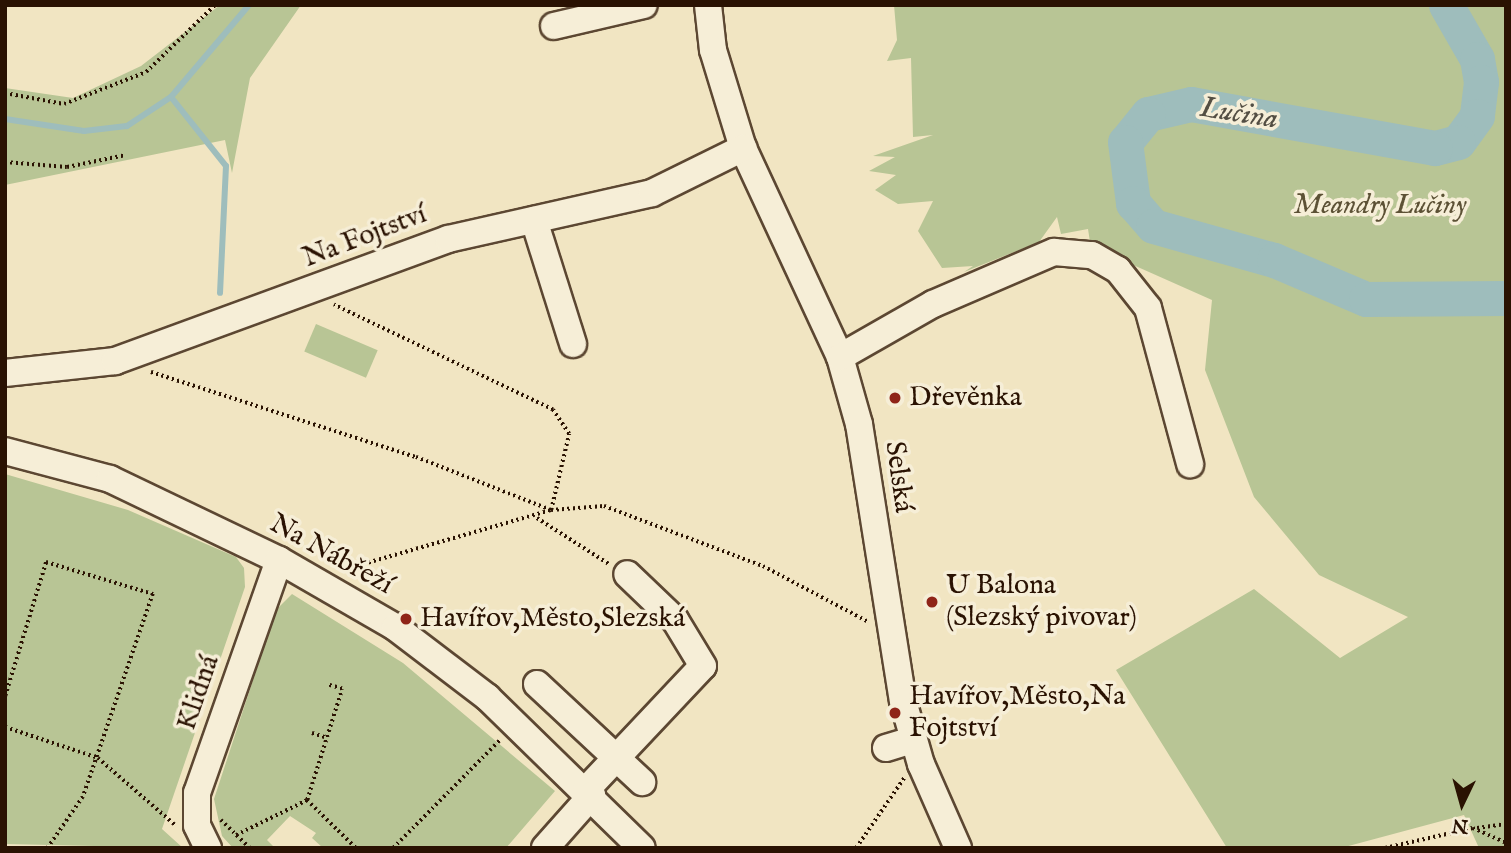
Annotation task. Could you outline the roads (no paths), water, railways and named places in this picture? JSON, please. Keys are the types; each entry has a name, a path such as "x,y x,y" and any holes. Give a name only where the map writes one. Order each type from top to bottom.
{"street":[{"path":"554,26 644,5"},
{"name":"Selská","path":"708,5 713,50 743,148 840,357 859,424 886,621 914,740 958,848"},
{"name":"Na Fojtství","path":"5,373 115,361 448,239 652,193 743,148"},
{"path":"534,220 573,344"},
{"path":"840,357 933,304 1054,252 1092,255 1118,270 1148,308 1190,464"},
{"name":"Na Nábřeží","path":"5,451 110,479 279,560 415,642 487,698 589,793 642,848"},
{"name":"Klidná","path":"208,848 197,825 197,793 279,560"},
{"path":"545,848 615,759 703,666 675,620 627,574"},
{"path":"537,684 642,782"},
{"path":"886,748 914,740"}],"waterway":[{"path":"5,119 84,131 127,126 171,97 249,5"},
{"name":"Lučina","path":"1446,5 1477,59 1481,82 1477,116 1458,142 1435,148 1191,104 1148,114 1125,142 1133,203 1153,226 1274,260 1366,299 1506,298"},
{"path":"171,97 226,166 220,293"}],"place":[{"name":"Dřevěnka","path":"895,398"},
{"name":"U Balona (Slezský pivovar)","path":"932,602"},
{"name":"Havířov,Město,Slezská","path":"406,619"},
{"name":"Havířov,Město,Na Fojtství","path":"895,713"}],"park label":[{"name":"Meandry Lučiny","path":"1380,206"}]}
